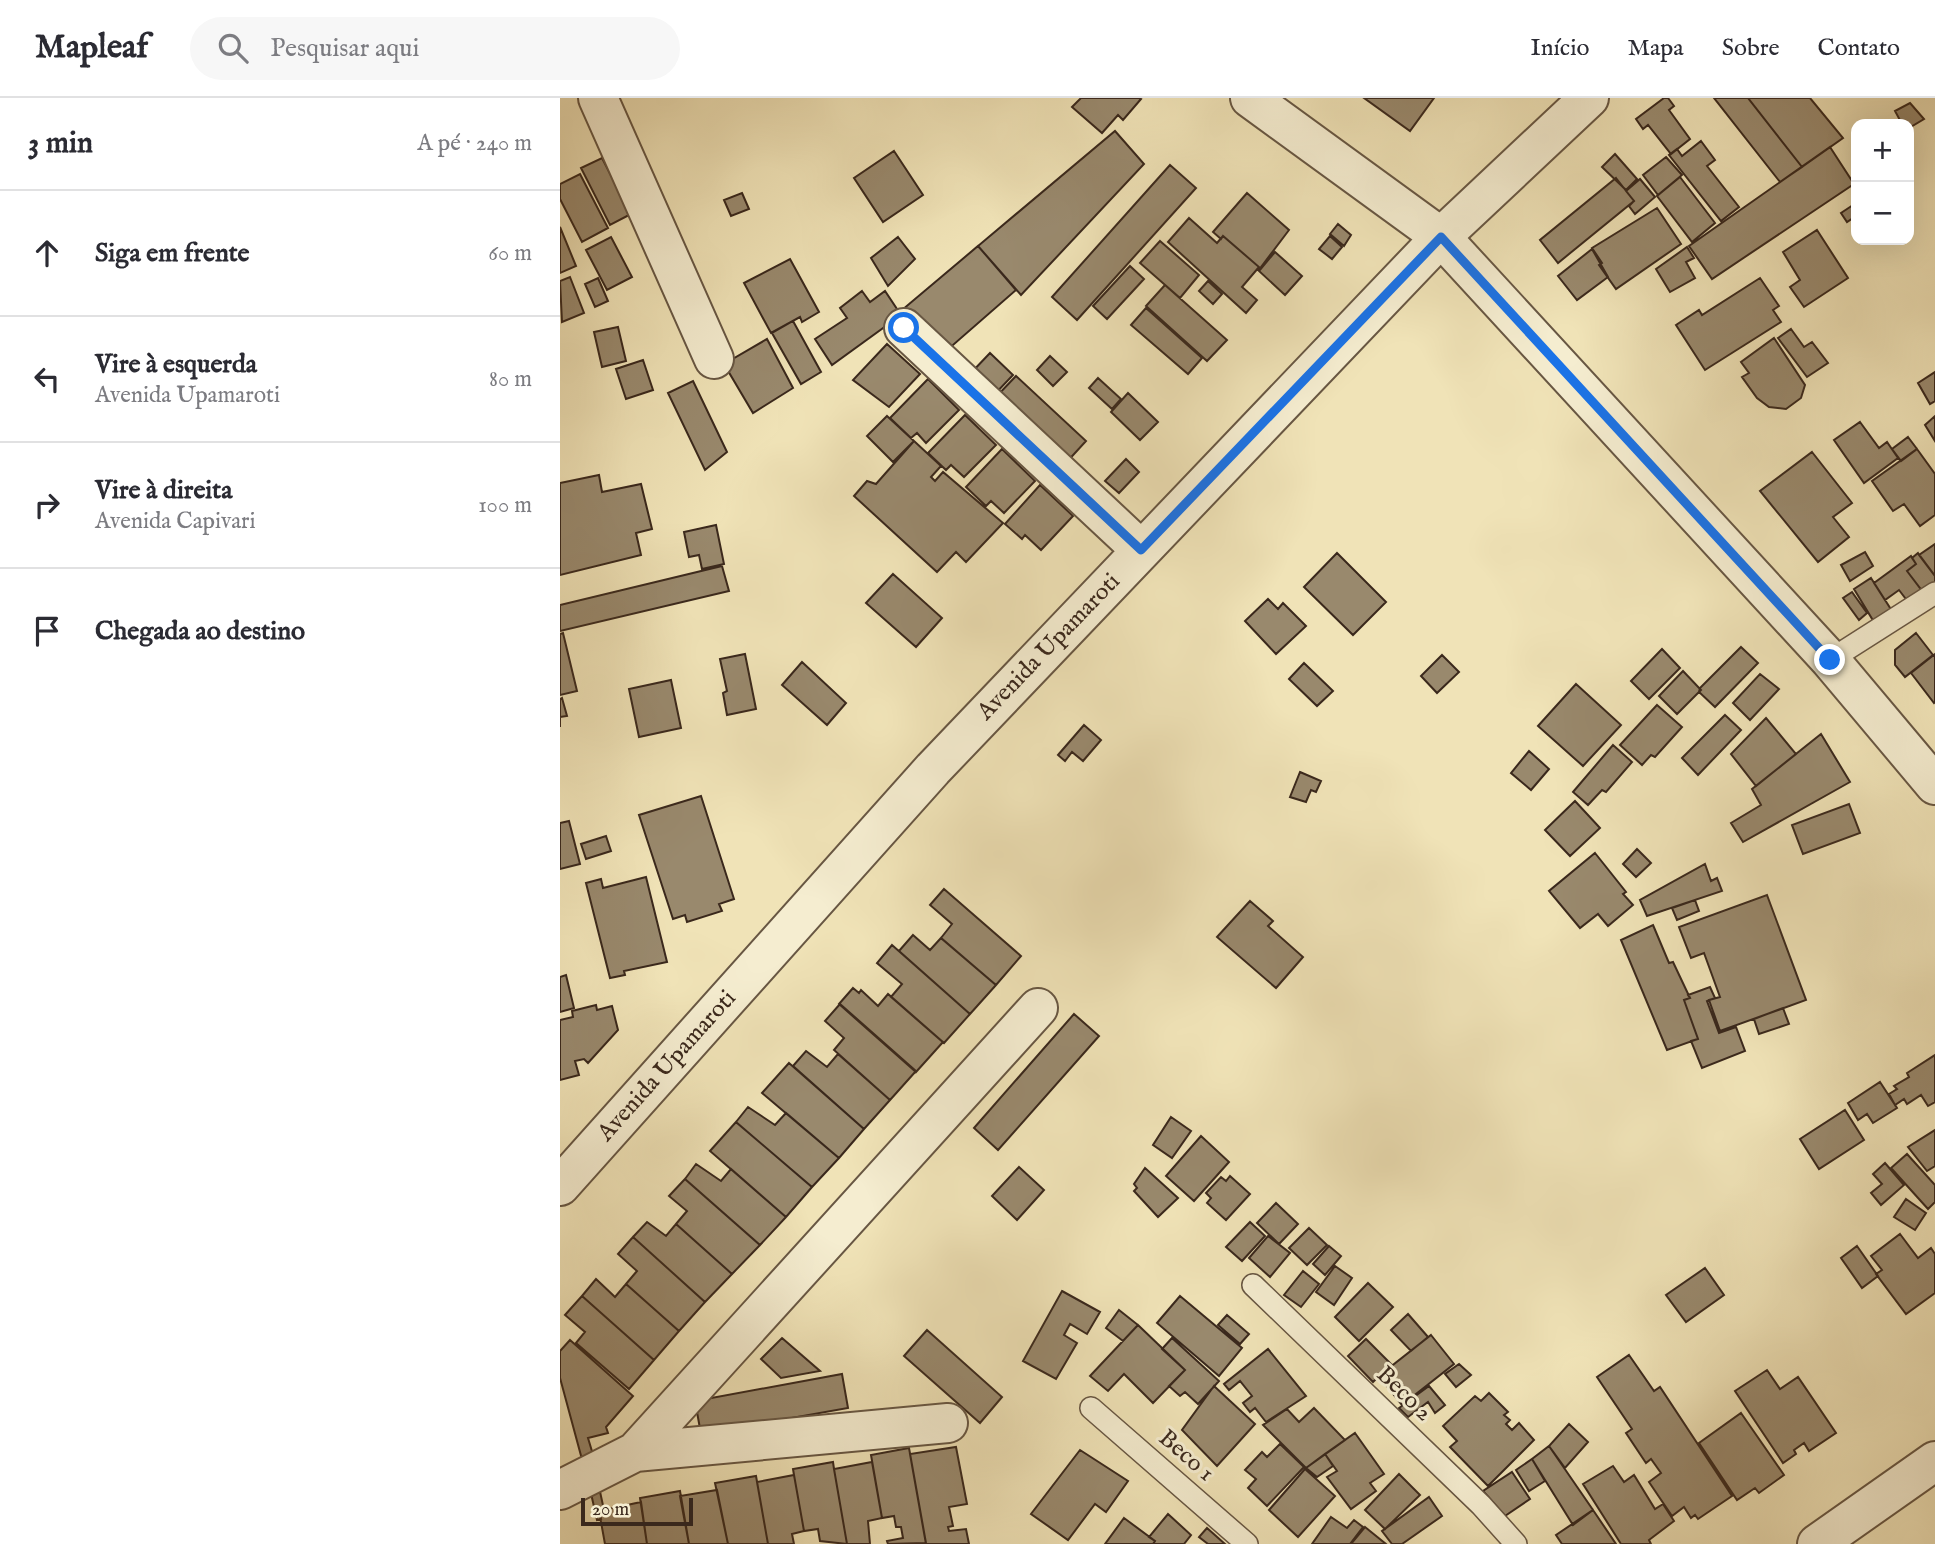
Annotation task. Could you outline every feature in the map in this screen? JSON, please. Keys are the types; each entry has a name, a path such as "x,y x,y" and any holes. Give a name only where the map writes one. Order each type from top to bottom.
{"street":[{"path":"598,98 713,359"},
{"path":"1250,98 1441,237 1830,660 1935,785"},
{"name":"Avenida Upamaroti","path":"560,1186 933,769 1441,237 1589,98"},
{"path":"904,328 1141,550"},
{"path":"560,1490 635,1452 1038,1008"},
{"path":"635,1452 948,1423"},
{"path":"1817,1544 1935,1461"}],"lane":[{"path":"1830,660 1935,593"},
{"name":"Beco 2","path":"1253,1285 1481,1505 1516,1544"},
{"name":"Beco 1","path":"1091,1408 1247,1544"}],"building":[{"path":"1081,98 1141,99 1123,120 1118,115 1102,133 1072,107"},
{"path":"1364,98 1434,98 1410,131"},
{"path":"1664,98 1668,98 1674,106 1669,110 1690,139 1671,154 1648,125 1643,129 1636,119"},
{"path":"1714,98 1748,98 1802,167 1780,182"},
{"path":"1748,98 1810,98 1843,138 1802,167"},
{"path":"1910,103 1924,119 1914,125 1914,119 1899,119 1895,111"},
{"path":"1115,131 1144,164 1021,295 978,246"},
{"path":"1701,141 1715,160 1707,166 1739,207 1721,221 1669,155 1677,149 1682,156"},
{"path":"1830,147 1851,179 1851,186 1712,279 1689,246"},
{"path":"894,151 923,195 883,222 854,178"},
{"path":"1615,154 1637,179 1626,190 1602,167"},
{"path":"1666,157 1682,175 1658,195 1643,175"},
{"path":"602,158 631,214 610,225 581,168"},
{"path":"1170,165 1196,188 1077,320 1052,297"},
{"path":"580,174 608,228 582,242 560,199 560,184"},
{"path":"1680,177 1715,223 1692,242 1657,196"},
{"path":"1616,178 1634,201 1558,263 1540,240"},
{"path":"1640,179 1655,197 1635,214 1629,206 1634,201 1626,191"},
{"path":"742,193 749,209 731,216 724,200"},
{"path":"1247,193 1289,230 1258,271 1259,267 1223,236 1221,239 1213,232"},
{"path":"1851,206 1851,219 1847,222 1841,213"},
{"path":"1657,208 1681,244 1616,289 1599,265 1602,263 1592,248"},
{"path":"1189,218 1217,243 1223,236 1259,267 1242,287 1257,300 1246,313 1168,242"},
{"path":"1338,224 1351,235 1344,246 1330,234"},
{"path":"560,227 576,266 560,273"},
{"path":"1817,230 1848,278 1804,307 1790,287 1800,280 1783,252"},
{"path":"1330,236 1342,247 1332,259 1319,249"},
{"path":"611,237 632,277 607,290 586,250"},
{"path":"898,237 915,259 888,286 871,258"},
{"path":"1160,241 1199,275 1180,298 1140,263"},
{"path":"978,246 1016,290 945,352 902,310"},
{"path":"1687,247 1694,258 1686,262 1695,278 1670,292 1656,269"},
{"path":"1592,249 1608,277 1577,300 1558,276"},
{"path":"1275,252 1302,276 1285,295 1259,271"},
{"path":"790,259 819,312 802,322 800,317 771,333 744,283"},
{"path":"1130,266 1144,279 1107,319 1093,306"},
{"path":"570,277 584,313 562,322 560,281"},
{"path":"598,278 608,301 595,307 585,284"},
{"path":"1760,278 1779,306 1773,310 1781,322 1705,370 1676,325 1699,310 1702,315"},
{"path":"1208,281 1222,294 1213,304 1199,291"},
{"path":"1165,285 1227,340 1207,361 1146,306"},
{"path":"862,291 870,302 885,291 901,315 832,365 815,339 847,318 840,308"},
{"path":"1146,308 1202,358 1188,374 1131,325"},
{"path":"793,321 821,372 801,384 772,333"},
{"path":"618,327 626,361 602,367 594,332"},
{"path":"1791,329 1804,347 1812,342 1828,363 1807,377 1778,338"},
{"path":"1774,338 1805,385 1801,398 1786,409 1769,407 1757,398 1742,377 1749,373 1741,362"},
{"path":"767,339 793,388 753,413 724,364"},
{"path":"887,344 920,374 889,407 853,380"},
{"path":"990,353 1013,375 992,397 969,375"},
{"path":"1050,356 1067,372 1053,386 1037,370"},
{"path":"643,360 653,390 626,399 616,369"},
{"path":"1935,372 1935,401 1930,404 1918,383"},
{"path":"1016,376 1086,441 1064,465 993,400"},
{"path":"1098,378 1121,399 1112,409 1089,388"},
{"path":"928,379 959,410 926,443 917,433 911,438 890,418"},
{"path":"693,381 727,452 705,470 668,393"},
{"path":"1128,393 1158,422 1140,440 1111,412"},
{"path":"965,415 996,445 964,477 951,465 946,470 928,453"},
{"path":"887,416 914,441 893,462 867,436"},
{"path":"1935,416 1935,441 1925,425"},
{"path":"1860,422 1879,448 1887,442 1898,458 1864,483 1834,440"},
{"path":"1908,437 1917,449 1901,461 1892,449"},
{"path":"914,441 941,466 931,477 935,481 943,472 1003,523 966,562 956,552 937,572 854,496 867,481 876,484"},
{"path":"1002,449 1035,481 1004,513 991,501 986,506 966,487"},
{"path":"1917,449 1935,474 1935,515 1920,526 1904,504 1893,511 1872,481"},
{"path":"1812,452 1852,503 1833,517 1849,537 1818,562 1760,491"},
{"path":"1126,459 1139,472 1119,493 1105,481"},
{"path":"599,475 602,492 641,484 652,529 636,533 641,555 560,575 560,483"},
{"path":"1040,485 1073,516 1041,550 1025,535 1022,539 1005,524"},
{"path":"716,525 724,564 702,569 699,555 689,557 684,532"},
{"path":"1935,544 1935,576 1919,555"},
{"path":"1865,552 1873,566 1850,581 1841,565"},
{"path":"1337,553 1386,602 1353,635 1304,587"},
{"path":"1918,553 1935,576 1935,583 1923,592 1907,571 1916,564 1912,558"},
{"path":"1911,556 1916,564 1907,571 1923,592 1909,603 1899,590 1885,600 1874,583"},
{"path":"722,566 729,591 560,631 560,605"},
{"path":"893,574 942,618 916,647 866,603"},
{"path":"1871,578 1892,611 1874,622 1854,589"},
{"path":"1852,592 1867,613 1859,620 1843,598"},
{"path":"1268,599 1278,609 1283,603 1306,626 1276,654 1245,621"},
{"path":"563,633 577,691 560,695 560,634"},
{"path":"1916,633 1933,655 1905,677 1895,665 1895,650"},
{"path":"1741,647 1758,663 1715,707 1699,692 1700,688"},
{"path":"1662,649 1680,668 1649,699 1631,681"},
{"path":"745,654 756,709 727,715 723,693 727,691 720,659"},
{"path":"1935,654 1935,702 1934,703 1911,673"},
{"path":"1442,655 1459,672 1437,693 1421,676"},
{"path":"802,662 846,703 827,725 782,685"},
{"path":"1304,663 1333,691 1317,706 1289,679"},
{"path":"1683,671 1701,690 1677,714 1659,696"},
{"path":"1760,674 1779,689 1750,720 1733,703"},
{"path":"671,680 681,728 639,737 629,689"},
{"path":"1576,684 1621,725 1583,766 1538,726"},
{"path":"562,698 567,716 560,717 560,699"},
{"path":"1657,705 1682,727 1655,757 1651,755 1642,765 1620,745"},
{"path":"1725,715 1741,730 1698,775 1682,758"},
{"path":"1766,718 1796,754 1756,786 1731,754"},
{"path":"1084,725 1101,740 1083,761 1072,752 1065,761 1058,755"},
{"path":"1821,734 1850,782 1743,842 1731,823 1761,805 1752,789"},
{"path":"1613,745 1632,762 1606,792 1602,790 1588,805 1573,792"},
{"path":"1529,751 1549,769 1531,790 1511,773"},
{"path":"1300,772 1321,781 1316,792 1311,790 1306,802 1290,797"},
{"path":"701,796 734,899 719,904 722,911 687,922 685,915 673,919 639,815"},
{"path":"1575,801 1600,828 1570,856 1545,830"},
{"path":"1849,804 1860,833 1803,854 1792,825"},
{"path":"569,821 580,864 560,869 560,823"},
{"path":"606,836 611,851 586,859 581,844"},
{"path":"1637,849 1651,863 1636,877 1623,864"},
{"path":"1595,853 1633,905 1608,926 1598,914 1580,928 1549,891"},
{"path":"1705,864 1711,881 1717,878 1722,891 1647,916 1640,900"},
{"path":"646,877 667,962 624,971 625,975 610,978 586,883 601,879 603,888"},
{"path":"944,889 1021,956 996,985 941,938 952,924 930,905"},
{"path":"1767,895 1806,1000 1720,1031 1709,1000 1720,997 1704,953 1691,958 1679,927"},
{"path":"1695,900 1699,911 1677,920 1672,908"},
{"path":"1250,901 1273,921 1268,926 1303,957 1276,988 1217,937"},
{"path":"1653,925 1669,963 1673,962 1690,998 1684,1000 1698,1039 1667,1050 1621,940"},
{"path":"913,935 930,950 941,938 996,985 970,1014 899,951"},
{"path":"892,945 970,1014 944,1043 891,997 902,984 877,963"},
{"path":"566,975 574,1008 560,1012 560,977"},
{"path":"1710,987 1715,998 1707,1001 1719,1033 1736,1027 1745,1051 1702,1068 1691,1041 1698,1039 1684,1000 1690,998 1688,995"},
{"path":"853,988 859,993 861,990 878,1006 888,994 943,1042 916,1072 839,1004"},
{"path":"840,1004 916,1071 890,1100 834,1050 844,1038 825,1021"},
{"path":"596,1005 597,1010 612,1006 618,1030 588,1063 584,1059 575,1061 579,1075 560,1080 560,1020 573,1017 572,1011"},
{"path":"1783,1008 1789,1024 1759,1034 1754,1019"},
{"path":"1074,1014 1099,1036 998,1150 974,1128"},
{"path":"806,1051 827,1067 838,1054 890,1100 864,1129 793,1066"},
{"path":"1935,1055 1935,1102 1928,1106 1921,1095 1907,1104 1904,1099 1895,1105 1889,1094 1897,1089 1894,1086 1909,1077 1907,1073"},
{"path":"789,1063 864,1129 839,1158 762,1093"},
{"path":"1880,1082 1897,1108 1873,1123 1867,1114 1858,1120 1848,1103"},
{"path":"748,1107 775,1125 786,1113 839,1158 812,1187 736,1122"},
{"path":"1845,1110 1864,1140 1819,1169 1800,1139"},
{"path":"1171,1117 1191,1131 1172,1158 1153,1145"},
{"path":"736,1122 812,1187 786,1217 710,1151"},
{"path":"1935,1130 1935,1166 1927,1171 1908,1147"},
{"path":"1201,1136 1229,1162 1194,1201 1166,1176"},
{"path":"1907,1154 1935,1185 1935,1202 1928,1209 1891,1168"},
{"path":"1885,1163 1904,1185 1881,1205 1871,1193 1882,1184 1873,1174"},
{"path":"696,1164 721,1181 731,1169 786,1217 760,1245 685,1179"},
{"path":"1019,1167 1044,1190 1017,1220 992,1196"},
{"path":"1145,1168 1178,1198 1158,1217 1134,1191 1137,1188 1134,1184"},
{"path":"1230,1176 1250,1194 1226,1220 1207,1203 1211,1198 1206,1193 1221,1177 1226,1181"},
{"path":"685,1179 760,1245 732,1274 676,1224 687,1211 669,1196"},
{"path":"1906,1199 1926,1213 1915,1230 1894,1217"},
{"path":"1276,1203 1298,1224 1279,1244 1257,1223"},
{"path":"647,1222 666,1236 676,1224 732,1274 705,1302 633,1237"},
{"path":"1250,1222 1265,1236 1242,1261 1226,1247"},
{"path":"1309,1228 1327,1245 1307,1265 1289,1248"},
{"path":"1900,1234 1918,1258 1931,1248 1935,1254 1935,1293 1906,1314 1876,1274 1882,1270 1871,1256"},
{"path":"1268,1236 1290,1253 1270,1277 1249,1258"},
{"path":"633,1237 705,1302 679,1331 626,1284 637,1271 618,1254"},
{"path":"1329,1246 1341,1256 1325,1275 1313,1264"},
{"path":"1857,1246 1878,1276 1862,1288 1841,1258"},
{"path":"1335,1266 1352,1278 1334,1305 1316,1292"},
{"path":"1705,1268 1724,1295 1686,1322 1666,1295"},
{"path":"1303,1271 1319,1284 1301,1307 1284,1295"},
{"path":"596,1279 615,1297 626,1284 679,1331 654,1360 582,1296"},
{"path":"1368,1283 1393,1307 1359,1341 1335,1317"},
{"path":"1062,1291 1100,1312 1087,1334 1070,1324 1064,1335 1077,1343 1056,1379 1023,1361"},
{"path":"582,1296 654,1360 629,1389 576,1343 585,1332 565,1315"},
{"path":"1180,1296 1242,1348 1219,1376 1157,1323"},
{"path":"1119,1310 1138,1325 1123,1341 1106,1328"},
{"path":"1408,1314 1428,1337 1411,1351 1391,1330"},
{"path":"1227,1315 1249,1334 1240,1344 1218,1325"},
{"path":"1138,1325 1185,1370 1153,1403 1124,1374 1108,1391 1090,1376"},
{"path":"927,1330 1002,1397 980,1423 904,1356"},
{"path":"1431,1335 1454,1364 1402,1405 1386,1385 1391,1381 1384,1372"},
{"path":"782,1338 820,1371 781,1378 761,1359"},
{"path":"1172,1338 1219,1381 1198,1404 1185,1392 1180,1396 1169,1386 1185,1370 1162,1349"},
{"path":"1366,1339 1391,1364 1373,1382 1348,1356"},
{"path":"570,1340 633,1396 606,1427 608,1433 588,1438 594,1458 583,1463 560,1378 560,1351"},
{"path":"1268,1349 1306,1396 1266,1422 1255,1408 1250,1412 1243,1403 1252,1396 1240,1381 1229,1390 1224,1384"},
{"path":"1629,1355 1654,1391 1660,1387 1732,1496 1698,1519 1695,1515 1691,1518 1684,1507 1672,1516 1649,1482 1661,1473 1651,1459 1646,1463 1626,1433 1632,1429 1597,1377"},
{"path":"1459,1364 1471,1375 1456,1387 1445,1374"},
{"path":"1767,1370 1780,1389 1798,1377 1836,1433 1809,1451 1804,1443 1794,1450 1796,1454 1783,1463 1735,1391"},
{"path":"842,1374 848,1408 701,1434 695,1401"},
{"path":"1214,1386 1255,1424 1217,1466 1182,1430"},
{"path":"1429,1386 1445,1405 1435,1413 1428,1402 1408,1417 1399,1408"},
{"path":"1489,1393 1508,1412 1504,1415 1510,1420 1506,1424 1512,1430 1519,1423 1534,1440 1488,1486 1450,1447 1457,1441 1443,1426 1475,1396 1481,1401"},
{"path":"1314,1408 1345,1440 1306,1468 1263,1425 1287,1409 1299,1422"},
{"path":"1741,1413 1784,1475 1759,1493 1755,1488 1737,1500 1699,1443"},
{"path":"1569,1424 1588,1442 1565,1468 1549,1446"},
{"path":"1355,1433 1384,1474 1370,1483 1376,1491 1351,1509 1327,1477 1337,1471 1325,1454"},
{"path":"1280,1444 1304,1467 1267,1506 1248,1488 1256,1479 1245,1470 1262,1452 1267,1457"},
{"path":"1549,1446 1593,1510 1573,1525 1532,1459"},
{"path":"956,1447 967,1504 949,1507 953,1526 948,1527 949,1531 966,1529 969,1544 926,1544 910,1454"},
{"path":"909,1448 926,1543 888,1544 887,1541 903,1538 901,1527 896,1527 894,1516 882,1518 871,1455"},
{"path":"1080,1450 1128,1481 1106,1512 1095,1504 1068,1540 1031,1514"},
{"path":"1325,1454 1333,1466 1317,1477 1306,1468"},
{"path":"1532,1459 1545,1481 1529,1491 1516,1470"},
{"path":"833,1462 847,1544 820,1541 818,1529 804,1531 794,1475 793,1469"},
{"path":"872,1462 882,1518 868,1521 870,1544 847,1544 834,1469"},
{"path":"1613,1466 1624,1482 1634,1475 1655,1509 1663,1504 1674,1521 1649,1540 1651,1544 1621,1544 1583,1484"},
{"path":"1305,1469 1335,1496 1298,1537 1269,1510"},
{"path":"1512,1472 1530,1499 1505,1516 1483,1491"},
{"path":"1399,1474 1420,1495 1385,1529 1365,1510"},
{"path":"794,1475 804,1531 792,1534 794,1544 768,1544 757,1482"},
{"path":"756,1476 768,1544 728,1544 715,1483"},
{"path":"599,1487 604,1510 599,1511 601,1519 597,1520 590,1489"},
{"path":"717,1490 728,1544 689,1544 680,1496"},
{"path":"680,1491 689,1544 647,1544 640,1498"},
{"path":"1429,1497 1442,1516 1402,1544 1392,1544 1382,1531"},
{"path":"641,1502 647,1544 605,1544 599,1511"},
{"path":"1593,1510 1616,1544 1562,1544 1556,1535"},
{"path":"1168,1514 1191,1535 1184,1544 1153,1544 1155,1541 1149,1537"},
{"path":"1331,1517 1347,1528 1354,1520 1363,1527 1350,1544 1312,1544"},
{"path":"1124,1518 1155,1541 1153,1544 1105,1544"},
{"path":"1365,1527 1386,1544 1351,1544"},
{"path":"1207,1528 1225,1544 1208,1544 1199,1537"}],"route":[{"path":"904,328 1141,550 1441,237 1830,660"}]}
